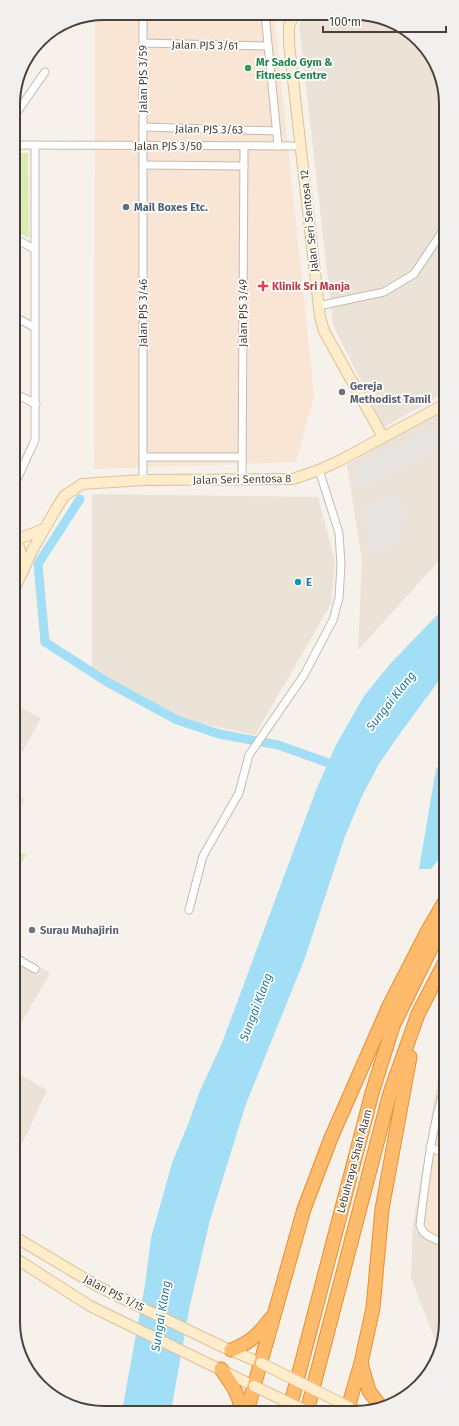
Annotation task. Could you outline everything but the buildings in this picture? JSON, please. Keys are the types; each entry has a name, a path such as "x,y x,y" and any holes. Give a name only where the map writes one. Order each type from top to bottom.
{"highway":[{"path":"248,1406 304,1209 331,1138 389,1006 439,911"},
{"name":"Lebuhraya Shah Alam","path":"290,1406 372,1092 393,1026 439,932"},
{"name":"Lebuhraya Shah Alam","path":"308,1406 390,1093 418,1014 439,974"},
{"path":"352,1406 373,1308 382,1209 418,1014"},
{"path":"227,1349 245,1345 256,1336 274,1314"},
{"path":"360,1363 369,1391 378,1403"},
{"path":"218,1368 235,1389 241,1406"}],"main road":[{"name":"Jalan Seri Sentosa 12","path":"292,20 290,26 289,44 318,306 324,331 383,437"},
{"name":"Jalan Seri Sentosa 8","path":"20,578 33,549 64,496 82,484 143,480 293,479 339,461 439,407"},
{"path":"20,538 44,529"},
{"path":"20,542 33,549"},
{"path":"20,552 23,572"},
{"name":"Jalan PJS 1/15","path":"20,1240 99,1287 227,1349 261,1363 343,1406"},
{"name":"Jalan PJS 1/15","path":"20,1261 90,1306 296,1406"}],"street":[{"name":"Jalan PJS 3/59","path":"143,20 143,146"},
{"path":"266,20 278,146"},
{"name":"Jalan PJS 3/61","path":"143,43 268,46"},
{"path":"20,108 45,72"},
{"name":"Jalan PJS 3/63","path":"143,127 276,131"},
{"name":"Jalan PJS 3/50","path":"20,145 301,146"},
{"path":"20,473 34,443 36,404 34,327 35,145"},
{"name":"Jalan PJS 3/46","path":"143,146 143,480"},
{"name":"Jalan PJS 3/49","path":"242,480 244,146"},
{"path":"143,165 244,166"},
{"path":"318,306 384,292 414,274 439,237"},
{"path":"20,242 35,249"},
{"path":"20,319 34,327"},
{"path":"20,396 36,404"},
{"path":"143,457 242,456"},
{"path":"189,910 203,856 239,793 249,755 304,675 333,620 339,598 341,565 339,533 319,470"},
{"path":"20,961 35,969"},
{"path":"439,1106 430,1147 420,1225 421,1230 425,1234 439,1241"},
{"path":"430,1147 439,1151"}],"shaded area":[{"path":"275,20 314,395 296,462 94,469 95,21"},
{"path":"302,20 355,20 382,24 406,37 422,53 435,77 439,104 439,396 384,427 333,325 299,23"},
{"path":"439,411 439,561 358,650 362,559 347,465"},
{"path":"439,426 439,449 359,490 353,470"},
{"path":"395,492 408,517 394,524 402,539 370,556 363,508"},
{"path":"92,494 318,497 335,561 331,604 255,735 181,719 92,669"},
{"path":"20,708 41,718 20,756"},
{"path":"20,797 25,799 20,808"},
{"path":"20,956 50,973 20,1025"},
{"path":"20,1074 47,1090 20,1148"},
{"path":"439,1076 439,1328 436,1343 411,1278 413,1225"},
{"path":"439,1122 439,1237 427,1231 423,1225"}],"green space":[{"path":"20,153 28,153 29,238 20,234"},
{"path":"20,852 26,855 20,866"}],"water":[{"name":"Sungai Klang","path":"439,613 439,681 379,764 362,796 345,836 305,958 246,1104 210,1220 190,1305 172,1406 123,1406 145,1285 151,1238 172,1163 199,1093 222,1043 316,790 336,745 364,696 390,664"},
{"path":"439,765 439,859 431,869 419,869 436,769"}],"waterway":[{"path":"80,499 38,564 45,642 107,682 177,720 219,734 278,745 340,767"}],"place":[{"name":"Mr Sado Gym & Fitness Centre","path":"248,68"},
{"name":"Mail Boxes Etc.","path":"126,207"},
{"name":"Klinik Sri Manja","path":"263,286"},
{"name":"Gereja Methodist Tamil","path":"342,392"},
{"name":"E","path":"298,582"},
{"name":"Surau Muhajirin","path":"32,930"}]}
